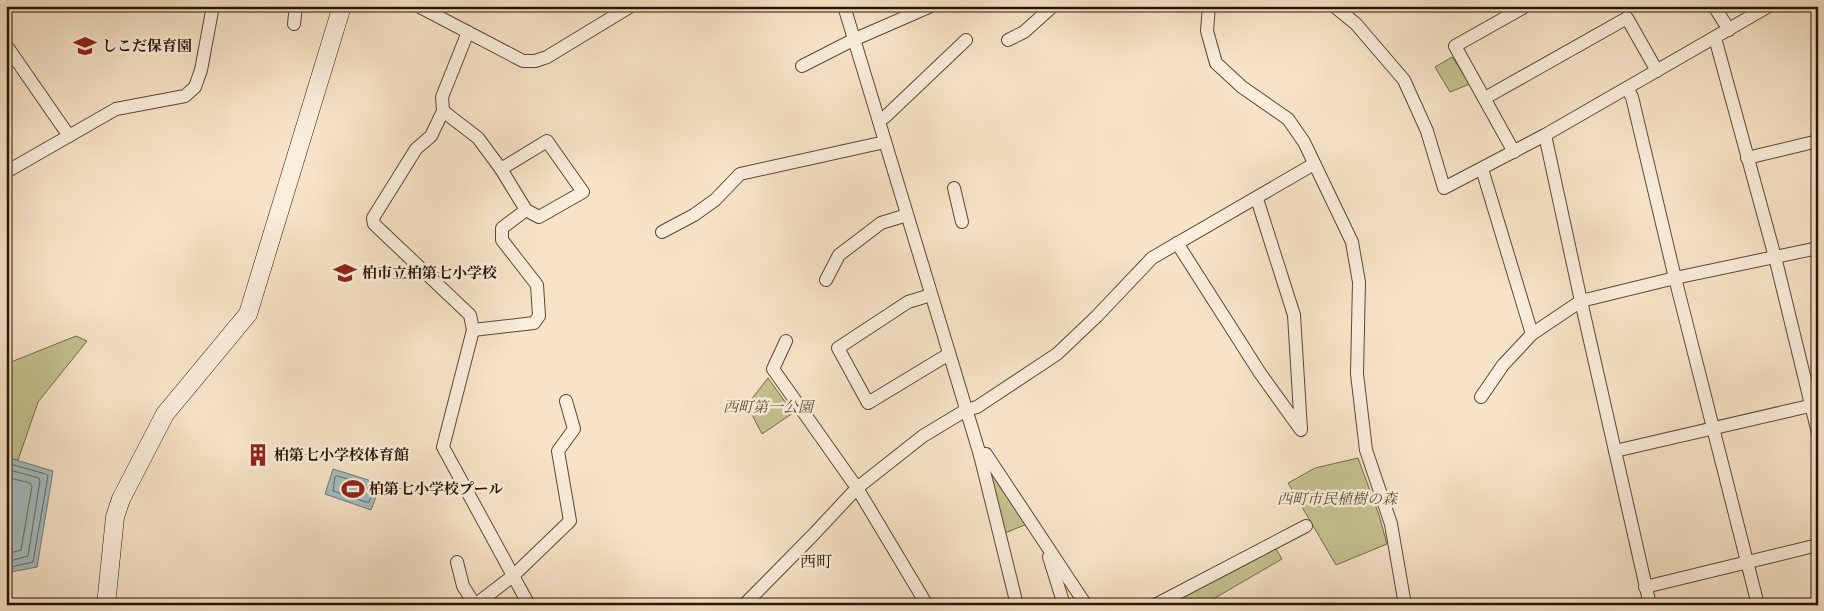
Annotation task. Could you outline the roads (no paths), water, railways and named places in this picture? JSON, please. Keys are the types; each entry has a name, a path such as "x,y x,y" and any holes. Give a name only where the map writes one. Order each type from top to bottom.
{"street":[{"path":"6,172 116,109 185,96 195,88 201,70 213,6"},
{"path":"294,24 296,6"},
{"path":"106,605 115,517 120,499 165,414 248,314 342,6"},
{"path":"418,6 523,61 535,61 547,57 631,6"},
{"path":"844,6 980,455 1017,605"},
{"path":"802,66 853,40 931,6"},
{"path":"1008,40 1024,32 1052,6"},
{"path":"1209,6 1207,31 1216,63 1242,87 1288,119 1304,142 1352,242 1358,282 1357,374 1366,450 1391,524 1405,605"},
{"path":"1334,6 1356,24 1404,80 1427,131 1444,188 1545,135 1769,6"},
{"path":"1514,152 1456,46 1526,6"},
{"path":"1714,6 1729,30"},
{"path":"1485,98 1627,18 1657,71"},
{"path":"468,32 442,97 443,112 430,136 416,150 373,218 374,224 470,315 473,330 443,447 529,605"},
{"path":"1715,38 1814,405 1818,433"},
{"path":"879,120 966,40"},
{"path":"6,45 69,136"},
{"path":"1627,88 1632,97 1675,278 1758,605"},
{"path":"443,112 478,138 501,169 526,210 538,217 583,192 547,141 501,169"},
{"path":"1545,135 1650,605"},
{"path":"1747,158 1818,141"},
{"path":"662,232 694,215 715,200 740,174 885,142"},
{"path":"744,605 813,536 857,488 923,436 966,410 977,407 1000,393 1057,354 1097,316 1152,258 1314,164"},
{"path":"1482,169 1532,334"},
{"path":"954,188 962,222"},
{"path":"1177,243 1260,374 1301,430 1294,315 1256,199"},
{"path":"473,330 534,323 539,316 537,285 502,240 502,228 526,210"},
{"path":"826,280 839,255 882,223 908,215"},
{"path":"1481,398 1502,365 1532,334 1581,301 1675,278 1818,248"},
{"path":"931,295 908,302 838,348 868,403 949,354"},
{"path":"786,341 773,369 857,488 928,605"},
{"path":"457,562 462,586 475,605 514,575 570,521 558,451 574,429 566,401"},
{"path":"1615,451 1814,405"},
{"path":"980,455 986,454 1086,605"},
{"path":"1155,605 1306,526"},
{"path":"1045,543 1064,605"},
{"path":"1645,587 1818,545"}],"water":[{"path":"6,457 53,471 37,567 6,573"},
{"name":"柏第七小学校プール","path":"333,469 381,484 371,510 325,494"}],"place":[{"name":"しこだ保育園","path":"85,46"},
{"name":"柏市立柏第七小学校","path":"345,273"},
{"name":"柏第七小学校体育館","path":"258,455"},
{"name":"柏第七小学校プール","path":"353,489"}],"district":[{"name":"西町","path":"816,561"}],"park label":[{"name":"西町第一公園","path":"768,407"},
{"name":"西町市民植樹の森","path":"1337,499"}]}
